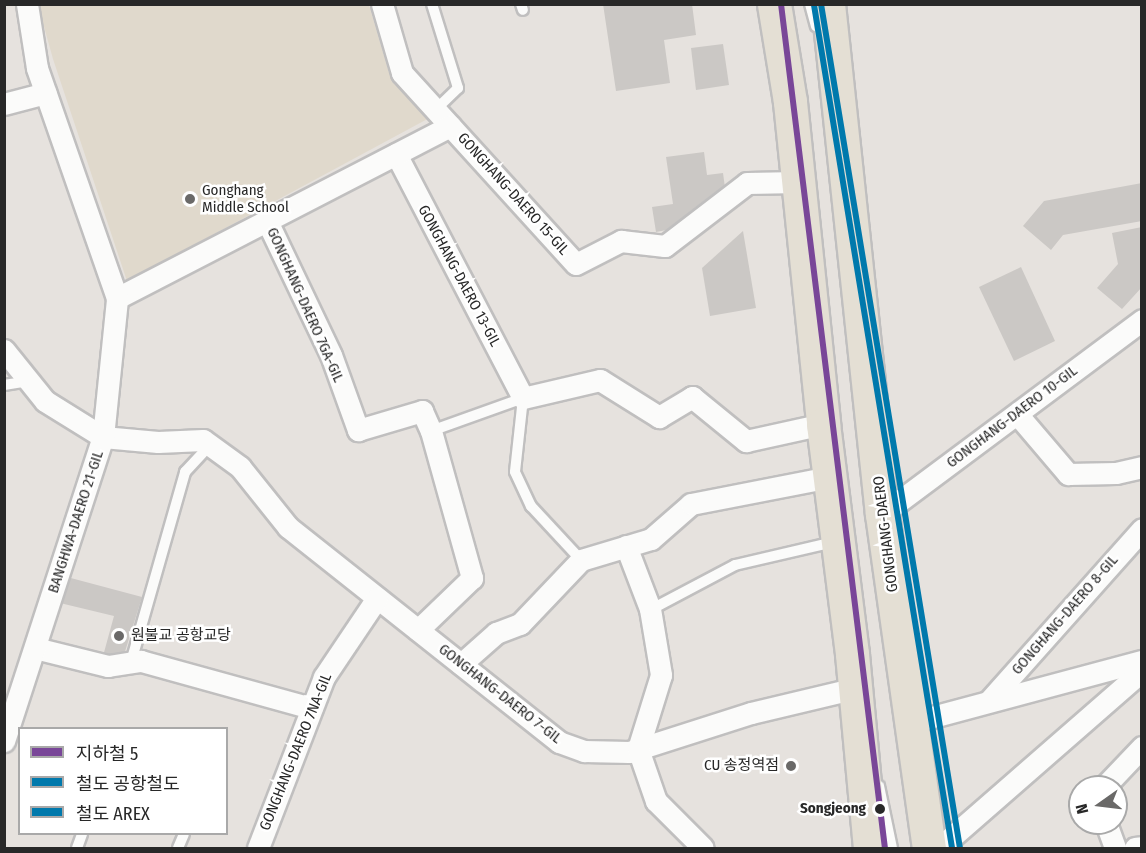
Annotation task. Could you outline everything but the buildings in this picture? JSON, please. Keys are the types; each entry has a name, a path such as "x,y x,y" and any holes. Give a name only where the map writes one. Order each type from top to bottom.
{"main road":[{"path":"774,4 798,182 823,424 856,688 870,849"},
{"name":"GONGHANG-DAERO","path":"828,4 882,514 928,849"}],"street":[{"name":"BANGHWA-DAERO 21-GIL","path":"11,733 34,648 103,437 117,298 37,68 27,4"},
{"name":"GONGHANG-DAERO 15-GIL","path":"382,4 402,73 576,264 621,242 665,246 747,183 798,182"},
{"path":"4,104 46,93"},
{"path":"117,298 450,126"},
{"name":"GONGHANG-DAERO 13-GIL","path":"396,154 523,398"},
{"name":"GONGHANG-DAERO 7GA-GIL","path":"267,220 331,355 358,430 422,411 431,431 472,578 418,630"},
{"name":"GONGHANG-DAERO 10-GIL","path":"882,514 1142,320"},
{"path":"4,350 45,400 103,437"},
{"path":"523,398 600,380 659,417 692,397 746,441 823,424"},
{"path":"1017,414 1068,474 1116,473 1142,467"},
{"name":"GONGHANG-DAERO 7-GIL","path":"103,437 158,442 203,440 240,467 288,527 559,742 584,751 638,749 751,712 856,688"},
{"path":"461,664 496,633 520,624 581,560 651,539 691,504 830,477"},
{"name":"GONGHANG-DAERO 8-GIL","path":"989,701 1142,529"},
{"path":"626,546 650,610 661,675 638,749 656,801 703,849"},
{"name":"GONGHANG-DAERO 7NA-GIL","path":"258,849 324,677 377,598"},
{"path":"34,648 108,666 141,661 312,708"},
{"name":"GONGHANG-DAERO 8-GIL","path":"910,723 1142,661"},
{"path":"939,849 1142,671"},
{"path":"1115,775 1142,747"},
{"path":"1135,849 1142,847"}],"lane":[{"path":"432,4 458,88 435,110"},
{"path":"810,4 840,120"},
{"path":"4,385 29,381"},
{"path":"431,431 523,398 515,472 531,507 581,560"},
{"path":"131,662 186,472 210,446"},
{"path":"650,610 735,565 838,540"},
{"path":"852,654 892,849"},
{"path":"178,849 184,835"}],"shaded area":[{"name":"Gonghang Middle School","path":"38,5 369,5 389,73 433,116 127,281 53,59"}],"metro line":[{"name":"5","path":"781,4 885,848"}],"rail line":[{"name":"공항철도","path":"821,4 960,848"},
{"name":"AREX","path":"814,5 952,848"}],"place":[{"name":"Gonghang Middle School","path":"190,199"},
{"name":"원불교 공항교당","path":"119,636"},
{"name":"CU 송정역점","path":"791,766"},
{"name":"Songjeong","path":"880,809"}]}
